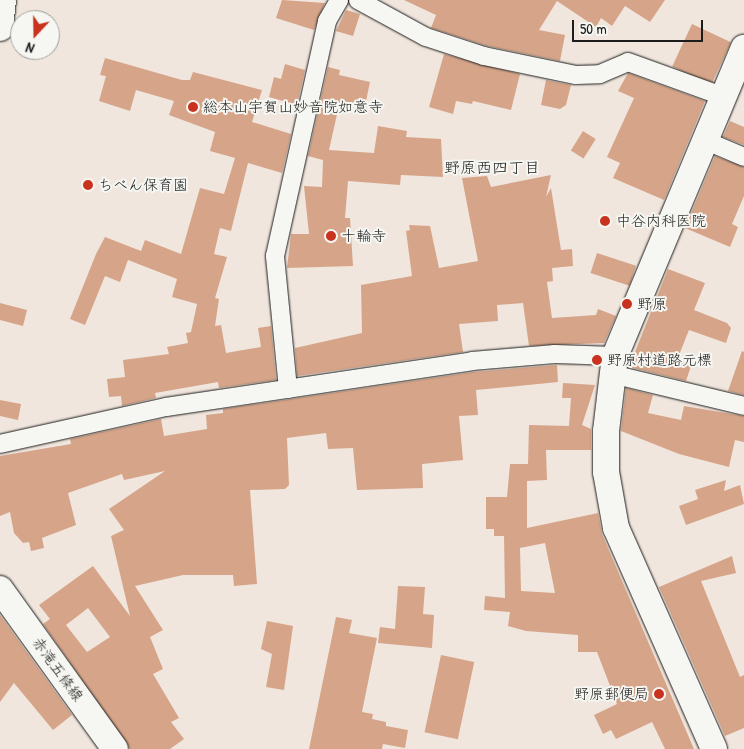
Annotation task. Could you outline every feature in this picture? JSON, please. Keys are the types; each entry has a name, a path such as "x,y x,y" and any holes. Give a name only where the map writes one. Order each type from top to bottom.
{"street":[{"path":"0,28 4,0"},
{"path":"288,389 275,256 327,21 338,0"},
{"path":"358,0 426,37 484,56 576,75 600,74 628,62 722,96"},
{"path":"714,749 616,528 606,472 614,365 722,96 744,48"},
{"path":"704,140 744,157"},
{"path":"0,444 166,408 472,361 555,354 614,365 744,406"},
{"name":"赤滝五條線","path":"0,589 115,749"}],"building":[{"path":"282,0 325,3 314,30 276,18"},
{"path":"404,0 665,0 650,22 625,6 612,26 601,18 596,27 557,1 539,30 565,35 560,61 487,46 431,28 436,15"},
{"path":"346,10 360,14 353,36 336,31"},
{"path":"692,24 731,42 711,85 672,67"},
{"path":"444,54 520,74 511,110 473,101 472,104 456,101 453,114 429,107"},
{"path":"105,58 182,80 190,80 193,72 262,90 252,122 291,134 282,173 248,163 231,231 220,228 214,254 227,257 215,298 219,299 215,326 221,325 226,353 261,347 258,328 271,326 276,380 219,388 218,382 155,393 156,398 122,406 121,396 109,397 107,379 125,377 123,360 169,354 167,347 188,343 186,333 191,332 197,304 172,297 177,279 128,260 120,282 105,276 85,325 70,319 96,254 105,237 141,251 145,240 181,254 200,188 224,194 235,158 210,151 215,132 169,115 174,101 136,90 130,111 99,101 106,76 100,75"},
{"path":"285,64 305,70 297,105 269,97 274,77 281,79"},
{"path":"328,67 340,70 339,75 370,82 365,106 340,101 329,150 374,153 378,126 407,131 406,137 441,139 443,177 401,175 400,185 348,181 345,218 350,218 353,266 287,268 291,234 309,234 304,186 322,187 323,160 308,156"},
{"path":"628,73 705,101 664,200 613,178 620,163 607,157 634,98 618,91"},
{"path":"546,80 571,85 566,105 560,109 541,105"},
{"path":"730,121 744,127 744,145 723,137"},
{"path":"583,131 596,139 584,158 571,151"},
{"path":"715,156 744,167 744,196 732,224 738,227 730,247 685,228"},
{"path":"551,175 546,197 551,188 561,250 572,249 573,266 552,268 553,281 547,282 552,318 596,315 598,309 616,316 604,343 529,346 523,303 497,305 498,321 459,324 463,352 297,376 295,348 362,333 361,285 412,276 406,231 410,230 409,225 430,226 439,268 478,261 462,178 487,176 491,187"},
{"path":"597,253 636,266 630,286 591,273"},
{"path":"668,269 705,283 694,310 727,323 731,328 726,343 689,330 677,360 691,366 686,381 629,367"},
{"path":"0,303 27,310 23,326 0,320"},
{"path":"742,351 744,352 744,395 728,391"},
{"path":"557,365 558,382 476,390 478,415 459,416 463,460 422,464 423,488 357,490 353,448 328,449 326,433 287,438 289,485 285,489 250,490 257,584 234,586 233,575 183,575 135,586 163,630 150,637 163,669 153,674 179,718 171,722 184,739 170,749 130,749 43,624 50,619 39,605 93,566 130,616 111,536 124,530 109,509 165,471 124,480 122,474 68,493 76,525 42,538 44,548 31,551 29,542 23,543 14,533 10,512 0,516 0,456 71,444 70,439 161,419 164,436 207,429 206,415 223,413 223,409 473,372","holes":["88,608 110,637 87,652 66,625"]},
{"path":"563,383 595,385 582,425 591,429 591,450 546,450 547,480 527,481 527,528 598,513 602,534 694,749 665,749 652,722 616,739 611,730 603,734 594,715 617,704 597,652 578,652 578,635 526,631 508,626 510,612 484,610 485,596 505,598 504,536 494,536 494,529 486,529 486,497 507,497 510,464 528,464 529,425 569,426 571,398 562,398","holes":["545,543 555,593 521,591 520,548"]},
{"path":"626,388 653,395 648,413 681,420 684,406 744,416 744,442 735,440 729,467 679,454 621,431"},
{"path":"0,400 21,404 18,420 0,416"},
{"path":"726,480 724,491 740,485 744,504 686,525 679,506 698,499 695,490"},
{"path":"732,556 736,573 701,581 740,677 744,675 744,728 725,736 659,587"},
{"path":"398,586 425,587 423,614 434,615 432,648 378,643 380,627 395,629"},
{"path":"0,615 72,715 53,730 14,683 0,702"},
{"path":"336,617 352,620 349,633 377,638 362,712 373,714 372,719 386,722 386,726 408,730 405,748 383,744 382,749 309,749"},
{"path":"267,621 293,626 284,690 266,687 272,654 261,649"},
{"path":"441,655 474,662 458,739 425,732"}],"place":[{"name":"総本山宇賀山妙音院如意寺","path":"193,107"},
{"name":"ちべん保育園","path":"88,185"},
{"name":"中谷内科医院","path":"605,221"},
{"name":"十輪寺","path":"331,236"},
{"name":"野原","path":"627,304"},
{"name":"野原村道路元標","path":"597,360"},
{"name":"野原郵便局","path":"659,694"}],"district":[{"name":"野原西四丁目","path":"492,167"}]}
